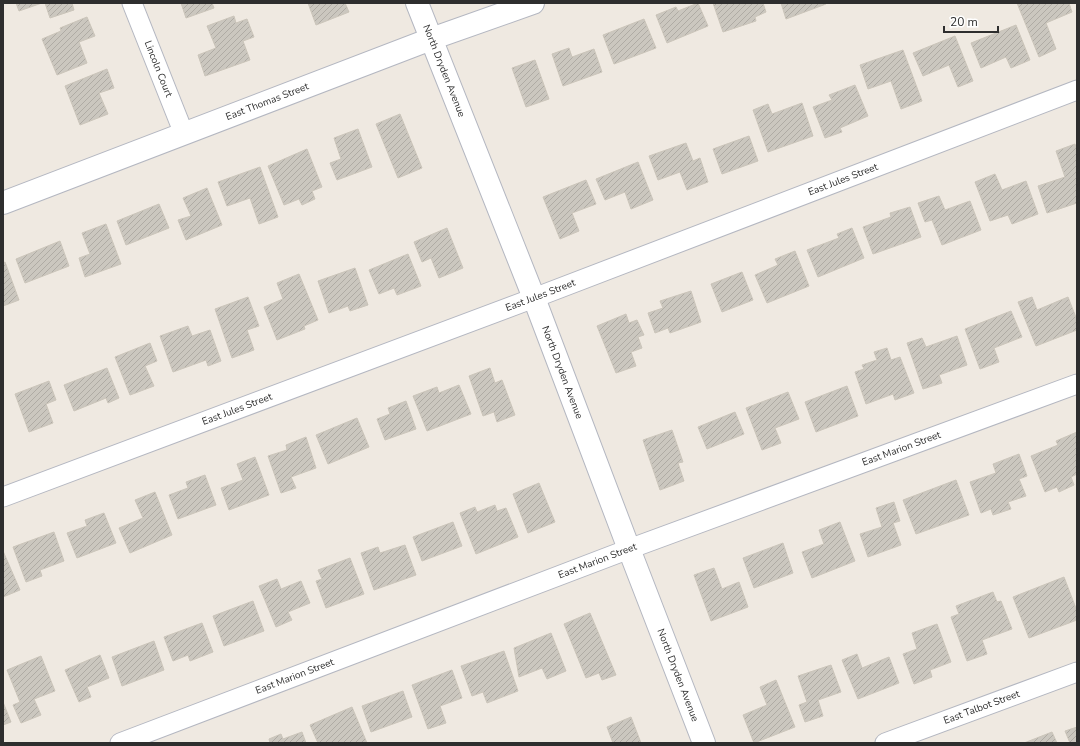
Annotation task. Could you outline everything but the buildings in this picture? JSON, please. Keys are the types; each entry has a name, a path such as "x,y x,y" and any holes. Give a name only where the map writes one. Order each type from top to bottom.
{"street":[{"name":"Lincoln Court","path":"132,3 184,134"},
{"name":"North Dryden Avenue","path":"417,3 534,298 704,743"},
{"name":"East Thomas Street","path":"3,204 431,39 533,3"},
{"name":"East Jules Street","path":"3,497 534,298 1077,90"},
{"name":"East Marion Street","path":"120,743 629,549 1077,384"},
{"name":"East Talbot Street","path":"885,743 1077,672"}]}
